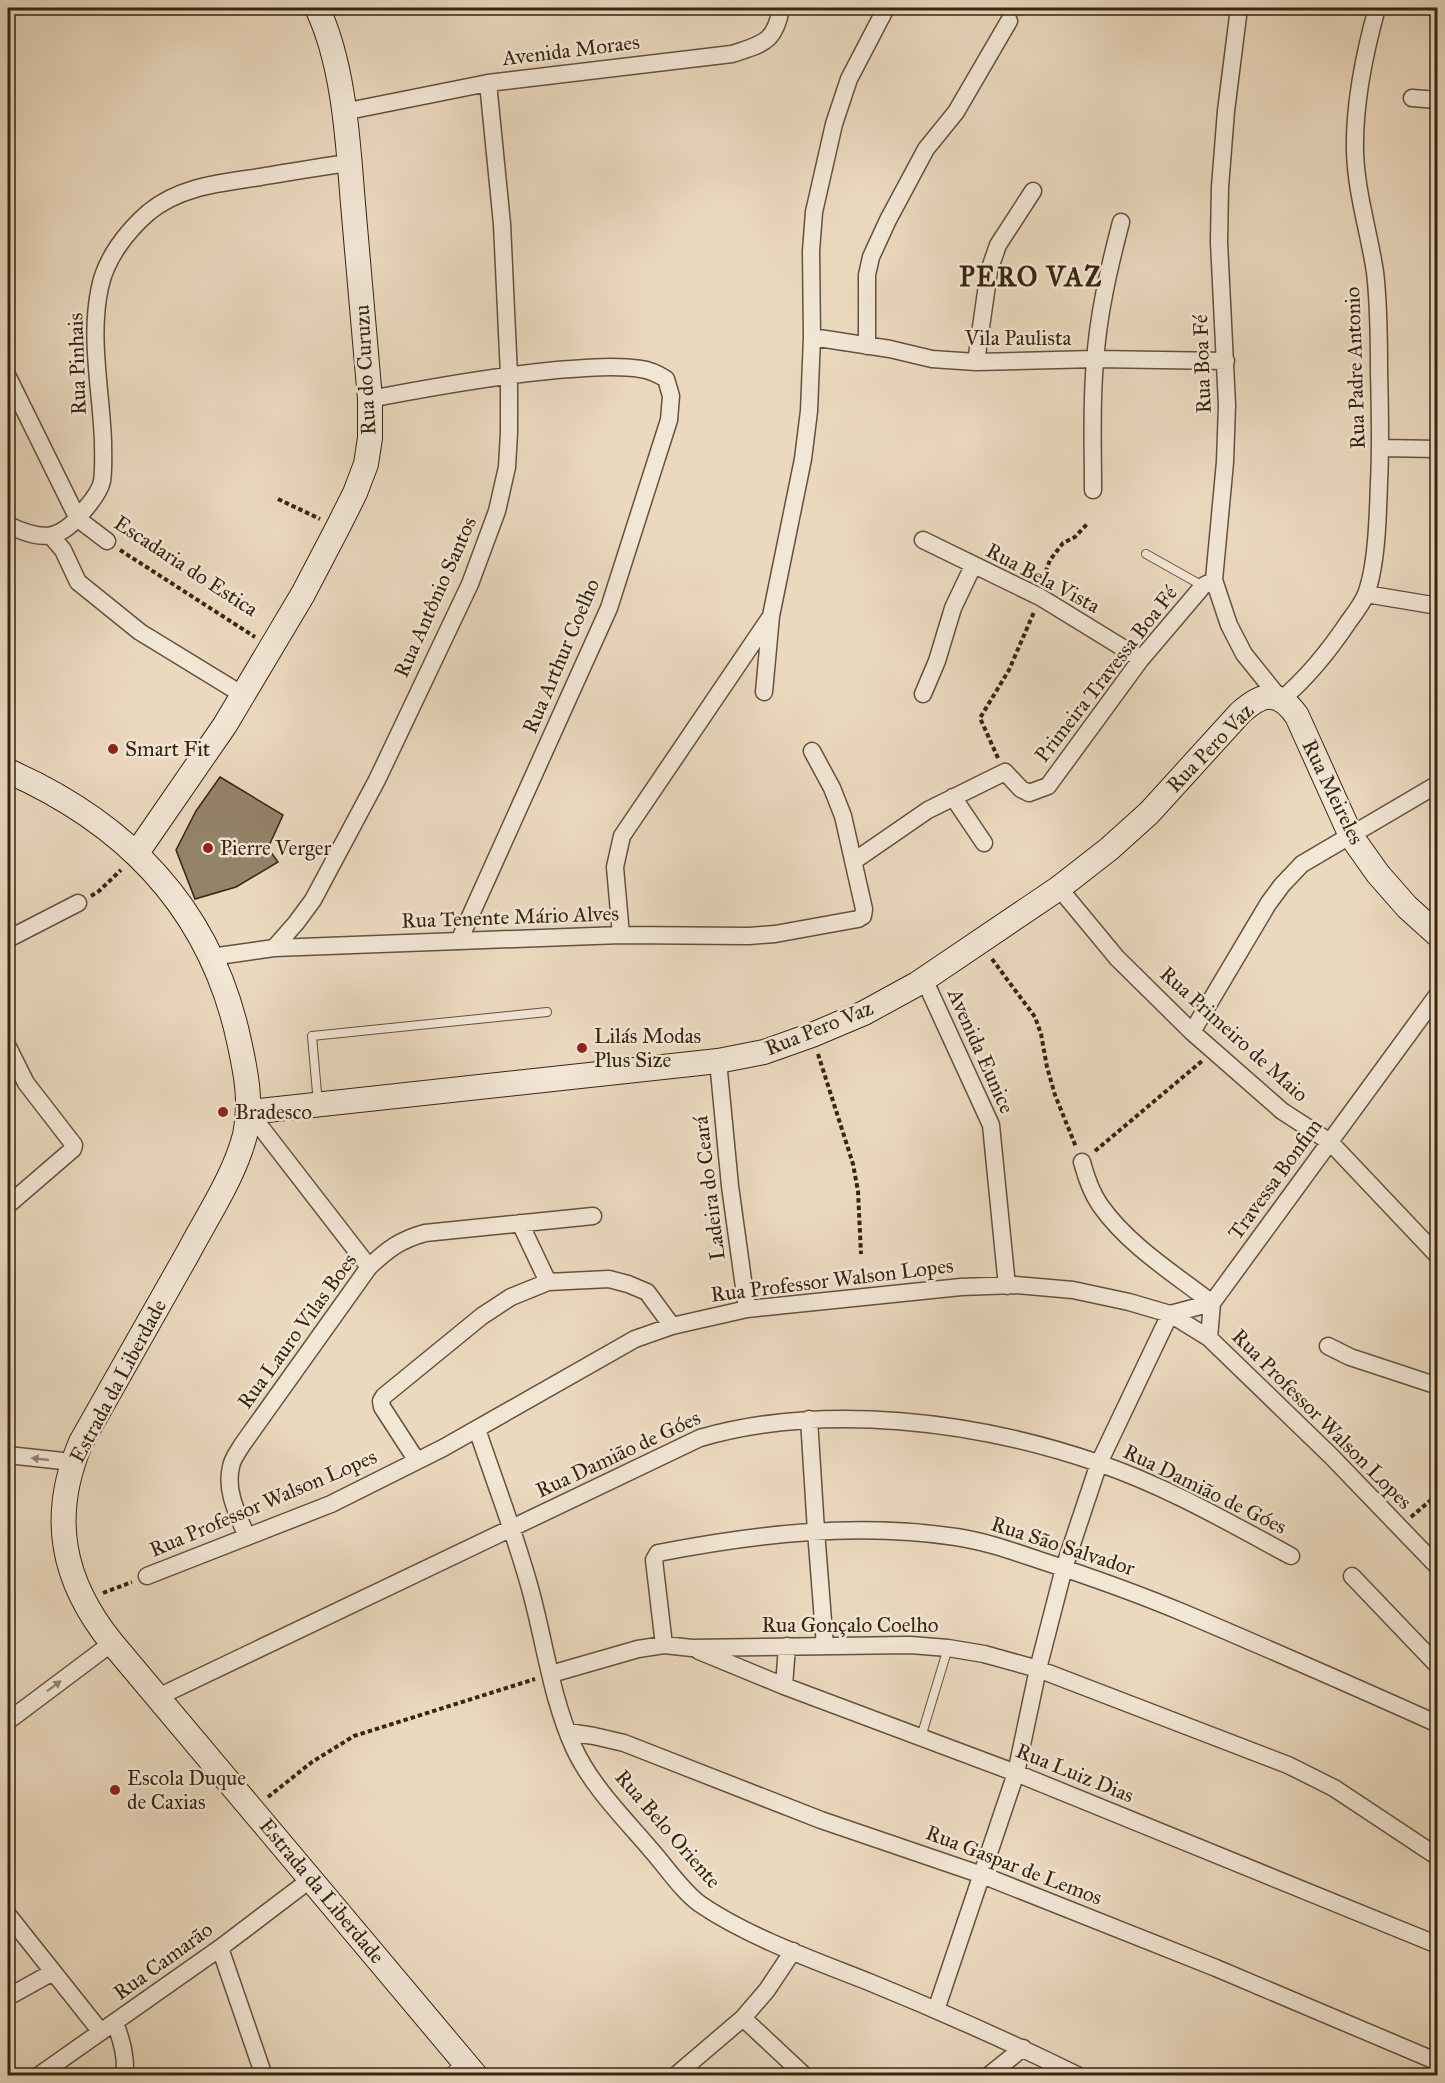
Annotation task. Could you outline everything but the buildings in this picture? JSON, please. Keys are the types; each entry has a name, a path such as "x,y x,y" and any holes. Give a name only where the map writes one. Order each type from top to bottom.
{"main road":[{"name":"Rua do Curuzu","path":"136,854 225,725 303,594 356,493 367,455 370,438 370,399 349,163 343,112 328,31 317,8"},
{"name":"Rua Pero Vaz","path":"249,1112 718,1060 764,1052 812,1035 864,1013 924,979 1059,888 1109,849 1149,813 1252,701 1270,696 1281,700"},
{"name":"Rua Meireles","path":"1281,700 1290,706 1297,716 1351,836 1378,874 1407,907 1437,935"},
{"name":"Estrada da Liberdade","path":"8,771 71,803 103,824 168,888 187,915 211,957 225,988 248,1083 249,1112 244,1136 224,1186 72,1462 67,1485 63,1528 72,1577 95,1622 426,2013 470,2069"}],"street":[{"name":"Avenida Moraes","path":"343,112 488,83 732,54 763,44 772,34 781,8"},
{"path":"764,692 771,616 803,459 809,411 812,337 811,251 814,212 834,124 849,79 886,8"},
{"name":"Rua Boa Fé","path":"1239,8 1226,111 1220,187 1219,242 1227,405 1225,462 1208,583 1239,645 1281,700"},
{"name":"Rua Padre Antonio","path":"1281,700 1304,680 1332,647 1366,594 1373,561 1378,522 1380,448 1378,305 1375,272 1359,189 1355,152 1364,66 1377,8"},
{"path":"867,346 867,275 871,257 926,149 956,112 1009,21"},
{"name":"Rua Antônio Santos","path":"274,948 313,900 377,780 470,584 497,511 507,467 509,375 502,224 488,83"},
{"path":"1412,98 1437,100"},
{"name":"Rua Pinhais","path":"51,536 64,532 78,519 102,484 102,412 95,338 100,285 111,258 128,234 149,212 173,196 202,186 349,163"},
{"path":"976,362 989,271 998,245 1033,191"},
{"path":"1093,490 1095,359 1112,258 1121,222"},
{"name":"Vila Paulista","path":"812,337 932,359 976,362 1095,359 1226,361"},
{"name":"Rua Arthur Coelho","path":"459,941 609,608 669,420 671,396 666,379 657,373 641,369 580,369 509,375"},
{"path":"370,399 509,375"},
{"path":"8,377 78,519"},
{"path":"1380,448 1437,449"},
{"name":"Escadaria do Estica","path":"78,519 107,541"},
{"path":"8,525 32,534 51,536 63,550 78,582 140,632 243,695"},
{"name":"Rua Bela Vista","path":"922,540 1040,597 1141,659"},
{"path":"923,693 937,661 953,608 973,566"},
{"name":"Primeira Travessa Boa Fé","path":"1005,772 1029,793 1048,786 1141,659 1208,583"},
{"path":"1366,594 1437,606"},
{"path":"621,935 615,867 622,836 771,616"},
{"path":"812,751 832,788 843,816 854,861 928,810 1005,772"},
{"path":"1192,1032 1268,904 1302,864 1437,784"},
{"path":"953,797 984,843"},
{"name":"Rua Tenente Mário Alves","path":"211,957 274,948 621,935 749,936 810,929 863,916 864,909 854,861"},
{"name":"Rua Primeiro de Maio","path":"1059,888 1118,958 1192,1032 1282,1111 1330,1142 1437,1256"},
{"path":"8,939 78,903"},
{"name":"Avenida Eunice","path":"924,979 991,1125 1008,1286"},
{"name":"Travessa Bonfim","path":"1212,1303 1437,994"},
{"path":"8,1047 26,1083 73,1142 73,1149 8,1205"},
{"name":"Ladeira do Ceará","path":"718,1060 730,1186 747,1310"},
{"path":"249,1112 369,1267"},
{"path":"1082,1162 1099,1203 1114,1222 1132,1241 1212,1303"},
{"name":"Rua Lauro Vilas Boes","path":"247,1537 232,1500 229,1480 231,1465 242,1445 369,1267 404,1239 425,1233 593,1216"},
{"path":"520,1223 548,1282"},
{"path":"417,1461 382,1407 381,1401 384,1396 482,1316 511,1297 548,1282 609,1279 647,1292 672,1326"},
{"name":"Rua Professor Walson Lopes","path":"147,1576 331,1504 477,1429 635,1339 672,1326 747,1310 961,1287 1008,1286 1073,1290 1129,1302 1170,1314 1209,1338 1331,1456 1437,1567"},
{"path":"936,2010 1016,1773 1038,1669 1064,1568 1099,1463 1170,1314 1212,1303"},
{"path":"1209,1338 1212,1303"},
{"path":"1328,1346 1350,1357 1437,1386"},
{"path":"809,1419 825,1646"},
{"name":"Rua Damião de Góes","path":"158,1697 700,1438 732,1429 768,1423 809,1419 913,1423 968,1430 1026,1442 1099,1463 1193,1504 1291,1556"},
{"name":"Rua Belo Oriente","path":"477,1429 512,1527 568,1732 584,1766 673,1876 699,1903 735,1924 793,1951 1023,2048 1079,2076"},
{"path":"8,1455 72,1462"},
{"name":"Rua São Salvador","path":"664,1645 654,1560 658,1553 816,1531 856,1530 957,1537 1006,1549 1145,1597 1283,1655 1437,1724"},
{"path":"1352,1576 1437,1666"},
{"path":"8,1721 112,1643"},
{"name":"Rua Gonçalo Coelho","path":"551,1674 614,1655 664,1645 693,1648 910,1645 984,1654 1038,1669 1287,1765 1334,1788 1437,1857"},
{"path":"784,1686 787,1646"},
{"name":"Rua Luiz Dias","path":"693,1648 784,1686 1016,1773 1437,1945"},
{"name":"Rua Gaspar de Lemos","path":"568,1732 624,1743 821,1820 982,1875 1216,1968 1437,2062"},
{"name":"Rua Camarão","path":"38,2076 220,1948 311,1879"},
{"path":"8,1915 53,1972 108,2027 124,2049 125,2076"},
{"path":"220,1948 264,2076"},
{"path":"675,2076 743,2018 773,1982 793,1951"},
{"path":"8,1997 53,1972"},
{"path":"743,2018 805,2076"},
{"path":"988,2076 1023,2048"}],"lane":[{"path":"1146,554 1208,583"},
{"path":"318,1104 312,1036 547,1012"},
{"path":"921,1737 948,1648"},
{"path":"444,2076 470,2069"}],"path":[{"path":"278,499 327,522"},
{"path":"1005,772 980,718 1009,670 1040,597 1043,578 1050,560 1063,543 1075,537 1088,523"},
{"name":"Escadaria do Estica","path":"107,541 271,648"},
{"path":"78,903 99,891 136,854"},
{"path":"980,941 1035,1017 1055,1095 1082,1162 1214,1051"},
{"path":"819,1056 853,1164 858,1191 861,1254"},
{"path":"1399,1527 1437,1494"},
{"name":"Rua Professor Walson Lopes","path":"83,1600 147,1576"},
{"path":"254,1809 312,1762 354,1736 551,1674"}],"place":[{"name":"Smart Fit","path":"113,749"},
{"name":"Pierre Verger","path":"208,848"},
{"name":"Lilás Modas Plus Size","path":"582,1048"},
{"name":"Bradesco","path":"223,1112"},
{"name":"Escola Duque de Caxias","path":"115,1790"}],"district":[{"name":"PERO VAZ","path":"1031,276"}]}
